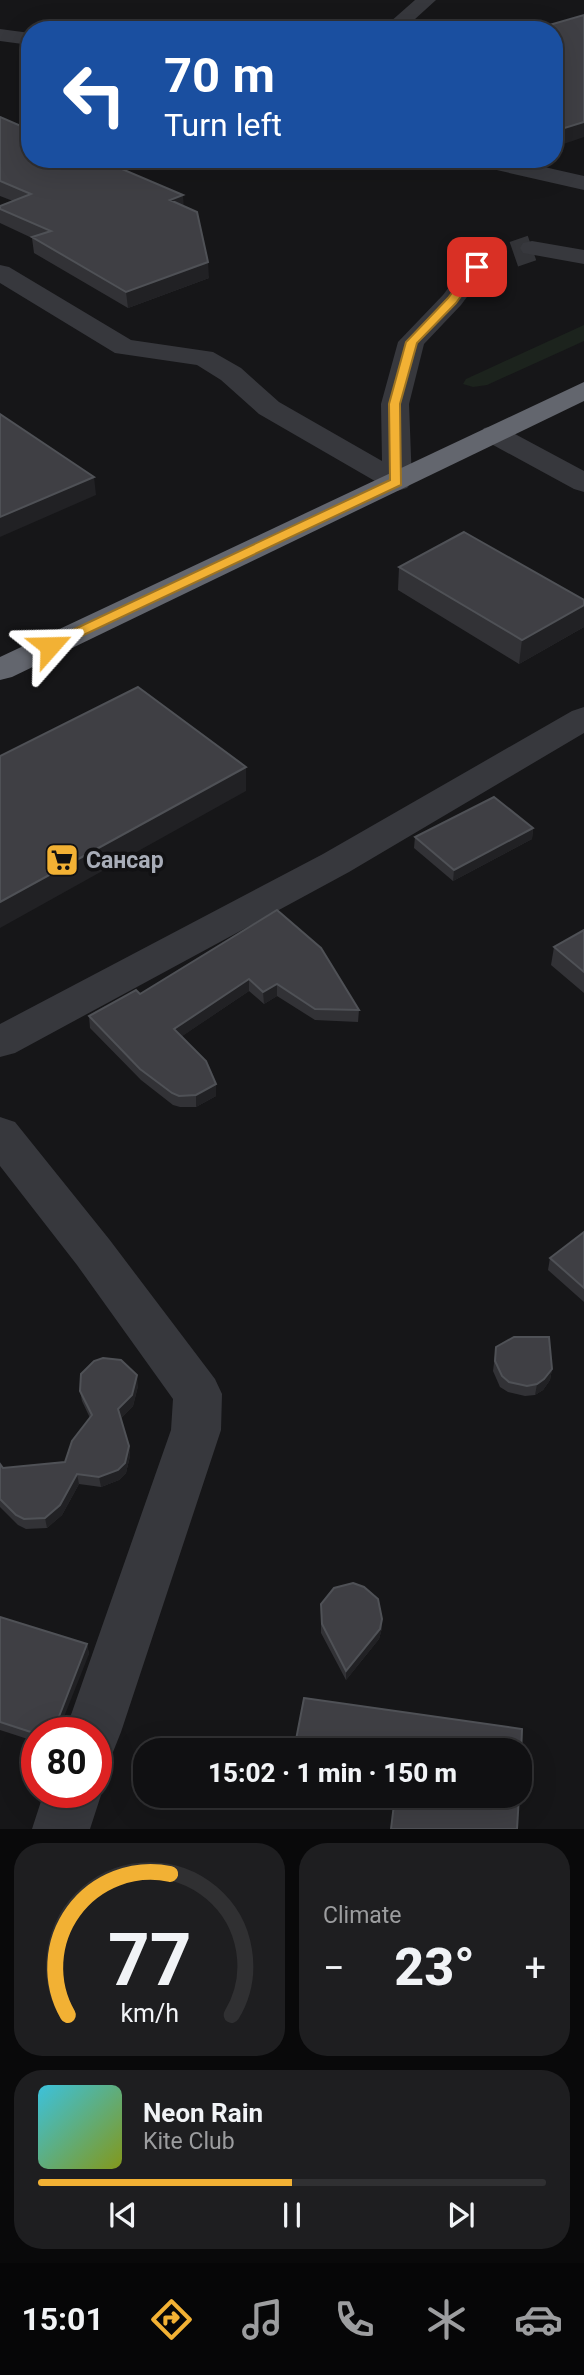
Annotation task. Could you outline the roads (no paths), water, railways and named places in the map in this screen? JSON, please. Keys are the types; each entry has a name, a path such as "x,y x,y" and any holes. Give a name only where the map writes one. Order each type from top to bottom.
{"highway":[{"path":"0,670 397,482 584,390"}],"street":[{"path":"402,21 427,0"},
{"path":"0,36 21,38"},
{"path":"518,168 584,183"},
{"path":"533,248 584,257"},
{"path":"397,482 395,404 411,342 452,300 477,267"},
{"path":"0,272 124,347 204,358 232,374 269,408 397,482"},
{"path":"494,434 571,468 584,483"},
{"path":"0,1042 336,863 584,718"},
{"path":"0,1134 93,1252 198,1394 196,1430 98,1717"},
{"path":"61,1829 68,1808"}],"tunnel":[{"path":"477,267 532,248"}],"place":[{"name":"Сансар","path":"62,860"}]}
